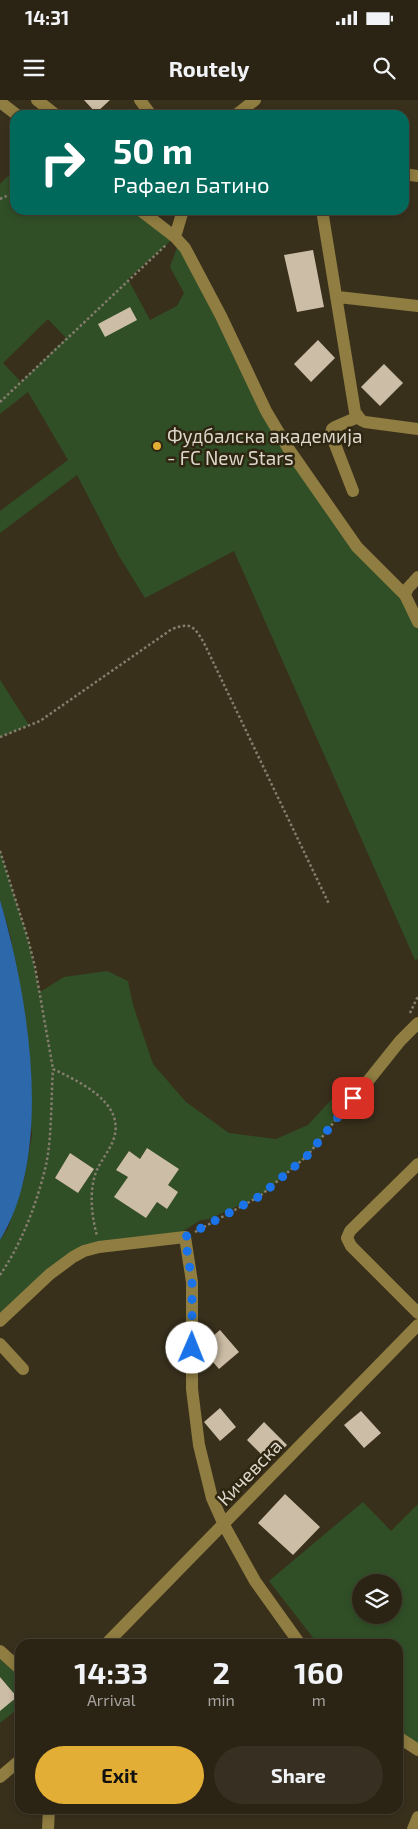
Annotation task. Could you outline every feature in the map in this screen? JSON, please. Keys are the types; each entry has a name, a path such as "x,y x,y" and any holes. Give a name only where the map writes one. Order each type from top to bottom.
{"street":[{"path":"36,100 49,110"},
{"path":"242,110 255,100"},
{"path":"0,102 10,110"},
{"path":"146,215 175,237 185,248 251,380 288,448 357,547 405,595 418,622"},
{"path":"175,237 182,215"},
{"path":"323,215 357,414 361,420 370,423 418,429"},
{"path":"338,297 418,306"},
{"path":"353,491 331,434 332,429 357,414"},
{"path":"405,595 408,588 418,578"},
{"path":"364,1086 400,1041 418,1023"},
{"path":"418,1164 350,1231 347,1238 351,1246 418,1313"},
{"path":"0,1321 31,1291 65,1263 84,1251 99,1247 185,1237 192,1282 192,1389 199,1445 212,1498 224,1525 255,1581 295,1639"},
{"name":"Кичевска","path":"111,1639 418,1325"},
{"path":"0,1344 23,1369"},
{"path":"0,1651 15,1664"},
{"path":"403,1740 418,1750"},
{"path":"0,1777 15,1764"},
{"path":"48,1829 49,1814"},
{"path":"412,1829 418,1817"}],"path":[{"path":"0,402 141,266 175,237"},
{"path":"0,737 40,721 172,629 186,625 193,627 204,643 329,904"},
{"path":"0,851 18,904 35,967 54,1069 46,1163 27,1223 18,1244 0,1275"},
{"path":"54,1069 98,1094 108,1105 113,1118 116,1132 114,1140 98,1167 92,1187 93,1221 99,1247"},
{"path":"185,1237 260,1196 308,1155 364,1086"}],"green space":[{"path":"10,174 10,215 146,215 175,237 128,279 150,320 177,306 184,293 170,267 179,242 247,373 326,503 405,595 418,622 418,959 415,960 234,551 145,598 119,556 77,475 0,533 0,511 68,460 28,392 0,414 0,184","holes":["48,319 66,338 21,382 3,363"]},
{"path":"0,680 29,725 0,737"},
{"path":"0,851 28,939 40,992 64,977 107,971 128,981 133,1005 153,1064 186,1102 229,1133 276,1139 308,1125 331,1100 338,1103 342,1111 308,1155 260,1196 209,1219 201,1220 173,1237 84,1251 0,1321 0,1240 8,1228 24,1180 32,1135 11,938 0,900","holes":["147,1148 168,1185 167,1209 157,1202 146,1218 115,1197 128,1177 116,1170 129,1151 140,1159","71,1154 94,1169 78,1193 55,1178"]},
{"path":"363,1502 391,1531 418,1504 418,1745 403,1738 403,1639 314,1639 269,1581"},
{"path":"0,1659 15,1672 15,1695 0,1677"},
{"path":"15,1699 15,1711 0,1723 0,1705 4,1707"}],"water":[{"path":"0,900 20,981 27,1026 32,1118 27,1162 17,1203 0,1240"}],"building":[{"path":"84,100 110,100 99,110 93,110"},
{"path":"313,250 324,307 297,312 284,255"},
{"path":"130,307 137,320 105,337 98,324"},
{"path":"318,340 335,358 311,382 294,364"},
{"path":"384,364 403,383 380,406 361,387"},
{"path":"147,1148 179,1169 168,1185 178,1192 167,1209 157,1202 146,1218 114,1197 128,1177 116,1170 129,1151 140,1159"},
{"path":"70,1153 94,1169 78,1193 55,1178"},
{"path":"220,1330 239,1352 219,1369 200,1347"},
{"path":"220,1408 236,1427 220,1441 204,1422"},
{"path":"361,1411 381,1433 364,1448 344,1425"},
{"path":"264,1422 287,1445 270,1463 247,1440"},
{"path":"285,1494 320,1527 293,1555 258,1523"},
{"path":"0,1677 15,1695 15,1699 0,1711"}],"place":[{"name":"Фудбалска академија - FC New Stars","path":"157,446"}],"route":[{"path":"192,1348 192,1282 185,1237 260,1196 308,1155 353,1098"}]}
